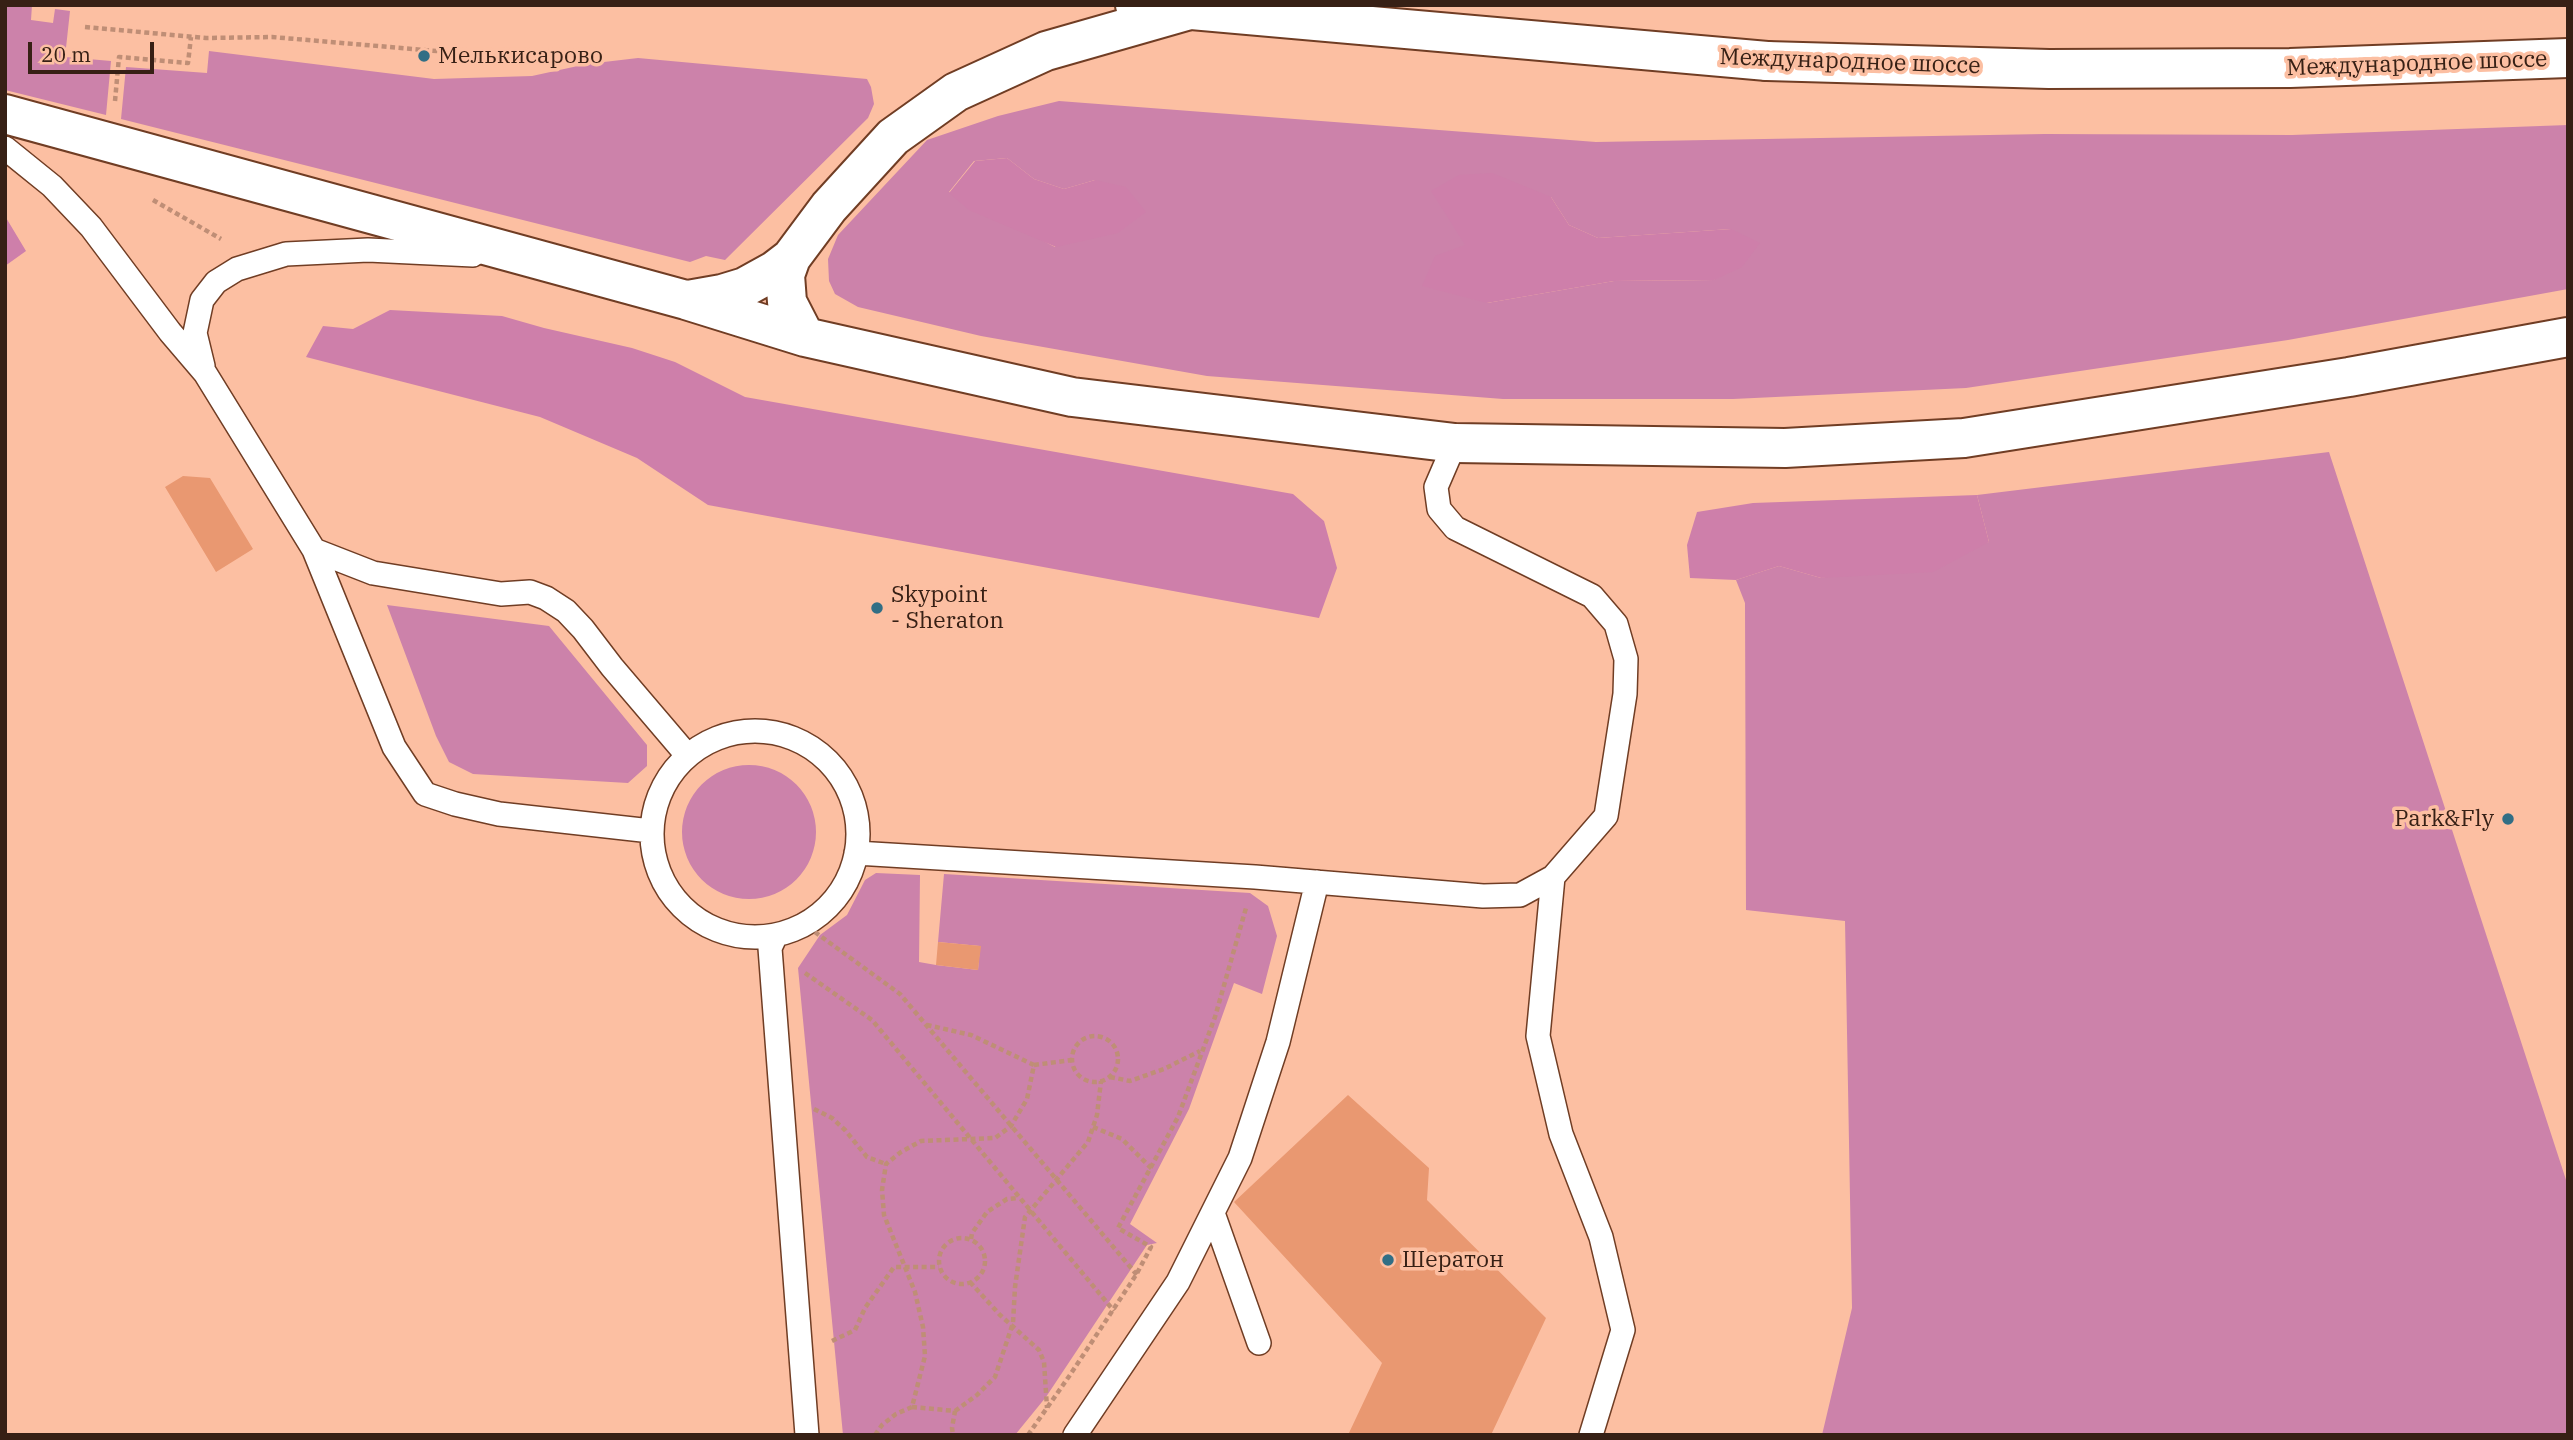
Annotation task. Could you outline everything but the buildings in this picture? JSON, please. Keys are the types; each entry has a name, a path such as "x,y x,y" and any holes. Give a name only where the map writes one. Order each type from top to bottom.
{"main road":[{"name":"Международное шоссе","path":"1135,5 1767,61 2049,69 2251,69 2568,58"},
{"path":"686,300 745,287 791,258 829,207 893,137 956,92 1046,51 1189,9"},
{"path":"5,114 686,300 805,337 1072,397 1455,443 1785,448 1964,438 2349,377 2568,337"},
{"path":"791,258 785,275 787,302 805,337"}],"lane":[{"path":"5,148 52,186 91,227 162,322 205,373 314,550 394,747 425,794 499,814 651,831"},
{"path":"205,373 195,332 202,300 216,282 237,269 286,254 354,250 526,257"},
{"path":"856,853 1255,877 1483,896 1520,895 1553,877 1606,816 1625,694 1626,659 1616,624 1592,596 1455,528 1439,509 1436,487 1455,443"},
{"path":"314,550 373,573 501,594 530,592 546,598 566,611 583,629 687,755"},
{"path":"745,731 777,733 807,744 831,764 849,791 857,821 856,853 850,875 838,895 823,911 773,942 715,929 689,913 668,890 655,862 651,831 656,803 668,777 687,755 714,738 745,731"},
{"path":"1553,877 1538,1036 1561,1134 1601,1237 1623,1330 1591,1435"},
{"path":"1075,1435 1178,1282 1240,1158 1278,1042 1317,883"},
{"path":"773,942 807,1435"},
{"path":"1213,1213 1259,1343"}],"path":[{"path":"85,27 191,37 272,37 530,59"},
{"path":"116,93 119,57 188,63 191,37"},
{"path":"1028,1435 1136,1275 1151,1247 1118,1227 1178,1118 1215,1017 1255,877"},
{"path":"804,925 900,994 1162,1306"},
{"path":"773,942 872,1020 1139,1340"},
{"path":"927,1025 971,1035 1034,1065 1072,1060"},
{"path":"1089,1036 1107,1038 1114,1045 1118,1053 1115,1071 1109,1077 1101,1081 1083,1079 1077,1073 1072,1060 1075,1047 1082,1040 1089,1036"},
{"path":"1109,1077 1130,1081 1202,1051"},
{"path":"912,1406 925,1356 923,1327 905,1265 884,1215 882,1190 886,1164 921,1141 995,1138 1011,1126 1027,1099 1034,1065"},
{"path":"953,1435 956,1411 995,1377 1012,1327 1022,1231 1029,1209 1088,1142 1097,1115 1101,1081"},
{"path":"804,1106 832,1118 867,1157 886,1164"},
{"path":"1093,1127 1122,1139 1152,1169"},
{"path":"971,1240 972,1233 988,1212 1007,1199 1020,1198"},
{"path":"956,1238 971,1240 980,1247 984,1255 982,1273 970,1282 958,1284 950,1281 943,1275 939,1258 948,1242 956,1238"},
{"path":"824,1343 855,1331 866,1308 894,1267 939,1266"},
{"path":"970,1282 1012,1327 1039,1350 1044,1362 1047,1408"},
{"path":"875,1435 882,1425 896,1414 912,1406 956,1411"}],"shaded area":[{"path":"5,5 32,5 31,20 53,23 55,9 70,11 65,57 111,61 106,115 5,90"},
{"path":"209,51 434,79 532,76 587,64 638,58 867,79 874,104 868,118 725,260 706,256 690,262 121,119 126,67 207,73"},
{"path":"1059,101 1596,142 2045,134 2292,135 2568,125 2568,289 2288,340 1966,388 1733,399 1503,399 1207,376 981,336 858,307 835,294 829,281 828,259 838,235 927,140 998,116","holes":["1007,158 1034,179 1064,189 1095,180 1055,247 949,192 974,161","1551,197 1569,225 1598,238 1731,229 1714,280 1614,281 1487,303 1465,246"]},
{"path":"1007,158 1034,179 1064,189 1095,180 1126,187 1146,212 1118,233 1056,247 969,210 949,193 975,161"},
{"path":"1492,173 1551,197 1569,225 1598,238 1731,229 1760,243 1742,267 1714,280 1614,281 1487,303 1422,286 1435,256 1465,245 1431,191 1459,175"},
{"path":"5,216 26,251 5,266"},
{"path":"390,310 502,316 632,348 675,362 745,397 1293,494 1324,521 1337,568 1319,618 708,505 637,458 540,417 306,357 323,326 353,329"},
{"path":"2329,452 2568,1186 2568,1435 1822,1435 1852,1308 1845,921 1746,910 1745,603 1736,580 1779,566 1821,578 1989,542 1977,495"},
{"path":"1977,495 1989,542 1933,572 1821,578 1779,566 1736,580 1690,578 1687,545 1697,512 1753,503"},
{"path":"387,605 549,626 647,745 647,766 628,783 473,774 449,762 436,736"},
{"path":"749,765 775,770 796,785 811,806 816,832 811,858 796,879 775,894 749,899 723,894 702,879 687,858 682,832 687,806 702,785 723,770"},
{"path":"876,873 920,875 919,962 936,965 978,970 980,946 938,942 944,874 1250,893 1268,906 1277,936 1262,994 1234,983 1189,1109 1130,1224 1157,1243 1147,1245 1046,1397 1015,1435 843,1435 798,968 820,935 847,915 865,880"}],"place":[{"name":"Мелькисарово","path":"424,56"},
{"name":"Skypoint - Sheraton","path":"877,608"},
{"name":"Park&Fly","path":"2508,819"},
{"name":"Шератон","path":"1388,1260"}]}
